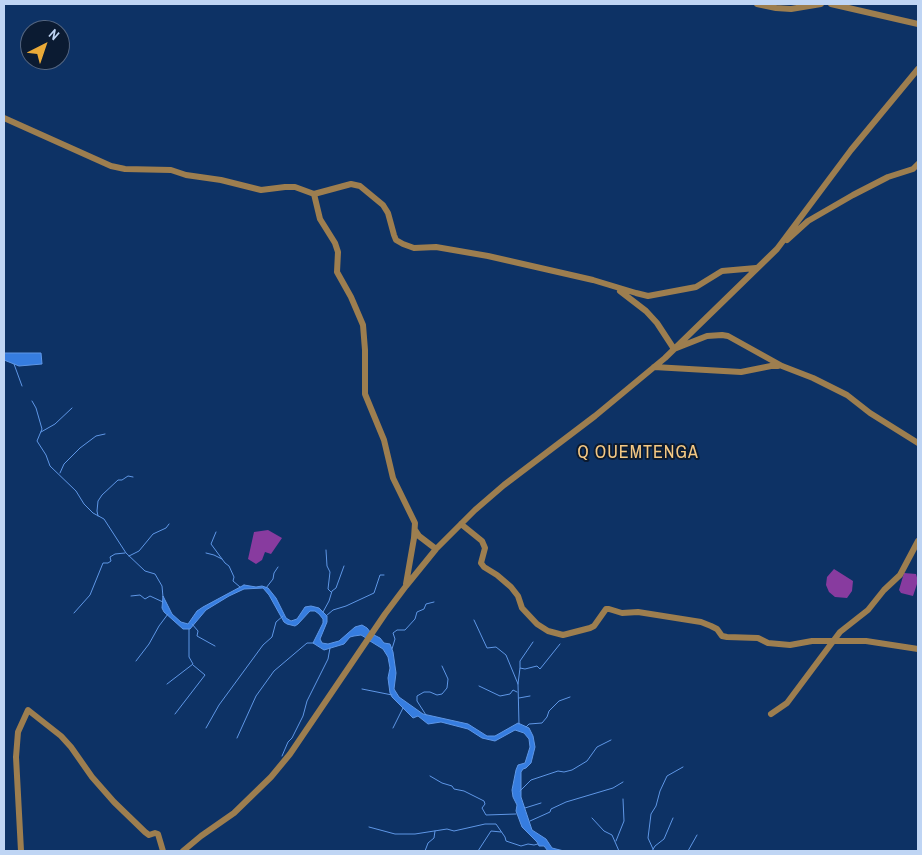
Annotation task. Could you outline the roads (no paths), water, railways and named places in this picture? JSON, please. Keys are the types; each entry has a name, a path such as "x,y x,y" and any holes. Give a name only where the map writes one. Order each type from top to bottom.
{"street":[{"path":"757,4 792,9 821,4"},
{"path":"831,4 918,24"},
{"path":"776,250 851,150 918,69"},
{"path":"4,118 111,166 135,170 171,170 186,175 221,180 261,190 295,187 314,194 351,184 360,186 383,205 388,213 396,240 414,248 436,247 488,256 567,273 648,296 696,287 722,271 756,268"},
{"path":"183,851 234,813 271,777 290,754 406,586 436,549 461,524 504,484 594,416 654,367 756,268 808,221 888,177 913,169 918,164"},
{"path":"314,194 320,219 335,243 338,252 337,272 360,317 365,350 365,394 384,440 393,478 416,523 406,586"},
{"path":"615,287 646,311 657,323 674,349"},
{"path":"674,349 707,336 728,336 782,366 813,378 847,395 870,413 918,443"},
{"path":"654,367 741,372 771,366 782,366"},
{"path":"461,524 482,540 485,548 480,563 484,568 497,574 511,587 518,596 522,608 537,624 548,631 563,636 594,626 606,609 609,609 622,613 638,612 701,622 717,629 722,636 727,637 758,638 768,642 790,645 812,641 866,641 918,650"},
{"path":"415,529 419,536 436,549"},
{"path":"771,714 787,703 840,632 868,610 884,590 900,575 918,540"},
{"path":"21,851 16,756 18,732 28,710 61,736 98,784 145,832 149,835 158,834 163,851"}],"water":[{"path":"4,353 41,353 42,364 19,366 4,360"},
{"path":"244,585 268,588 276,598 286,618 291,621 297,619 305,607 319,608 327,616 327,622 320,639 322,643 328,644 339,641 355,627 362,625 371,633 366,638 361,635 350,637 344,644 324,650 313,643 323,623 323,619 319,614 315,611 310,611 295,626 287,624 263,588 244,589 229,596 206,610 190,629 183,629 162,608 163,596 172,614 181,622 188,624 197,611"},
{"path":"374,635 384,643 390,644 393,652 396,673 394,689 399,697 423,714 468,724 487,736 495,736 518,723 529,728 535,747 531,763 521,772 521,797 532,830 546,839 552,848 564,851 548,851 544,846 539,846 522,827 516,811 517,805 512,790 516,770 518,765 525,763 530,747 529,739 524,733 515,730 495,741 482,738 468,729 441,722 428,724 418,716 413,718 390,693 388,657 383,649 370,641"}],"waterway":[{"path":"14,364 22,386"},
{"path":"32,401 42,429 37,441 46,455 50,466 76,491 84,504 93,513 104,519 126,553 145,571 155,574 162,586 163,597"},
{"path":"41,432 55,424 72,408"},
{"path":"60,473 64,464 80,448 96,436 105,434"},
{"path":"98,516 98,501 102,495 118,480 128,476 133,477"},
{"path":"129,556 139,551 153,534 166,528 169,524"},
{"path":"216,532 211,544 229,566 234,577 233,581 240,587"},
{"path":"326,550 327,566 330,572 328,589 331,592"},
{"path":"74,613 90,595 103,563 111,561 110,557 115,554 125,553"},
{"path":"206,553 222,559"},
{"path":"323,612 332,591 336,588 344,566"},
{"path":"266,588 273,579 278,567"},
{"path":"326,616 333,610 374,593 380,575 384,575"},
{"path":"131,596 140,595 145,599 150,596 163,602"},
{"path":"392,649 395,639 393,633 397,630 405,630 415,619 417,612 424,609 426,604 434,602"},
{"path":"136,661 168,614"},
{"path":"206,728 219,705 263,645 272,637 276,622 283,616"},
{"path":"474,620 487,648 496,647 506,655 518,684 519,724"},
{"path":"192,624 198,631 197,636 215,646"},
{"path":"167,684 193,664 189,657 189,629"},
{"path":"520,668 520,661 533,642"},
{"path":"237,738 256,696 274,671 307,643 314,643"},
{"path":"518,684 520,668 525,669 537,666 540,669 560,644"},
{"path":"282,756 303,716 307,701 328,659 330,648"},
{"path":"175,714 205,675 193,665"},
{"path":"426,715 417,701 417,696 424,692 437,695 442,694 447,688 448,679 442,666"},
{"path":"479,686 500,696 510,694 513,690 517,692"},
{"path":"362,689 392,695"},
{"path":"519,698 530,696"},
{"path":"526,727 529,724 542,723 549,711 559,701 570,697"},
{"path":"393,728 403,708"},
{"path":"520,791 531,780 558,771 572,770 587,761 597,747 611,740"},
{"path":"653,849 648,838 651,814 656,806 667,776 683,767"},
{"path":"430,776 452,786 454,789 464,791 484,801 485,804 482,808 486,815 516,814"},
{"path":"530,821 566,802 613,788 623,782"},
{"path":"616,841 624,821 623,799"},
{"path":"525,808 541,803"},
{"path":"592,818 604,831 612,835 619,851"},
{"path":"652,851 664,839 673,818"},
{"path":"369,827 395,834 415,834 447,829 454,831 485,824 496,824 506,841 521,846 538,844"},
{"path":"425,851 428,843 434,838 435,831"},
{"path":"478,851 491,831 501,832"},
{"path":"688,851 697,835"}],"district":[{"name":"Q OUEMTENGA","path":"638,453"}]}
